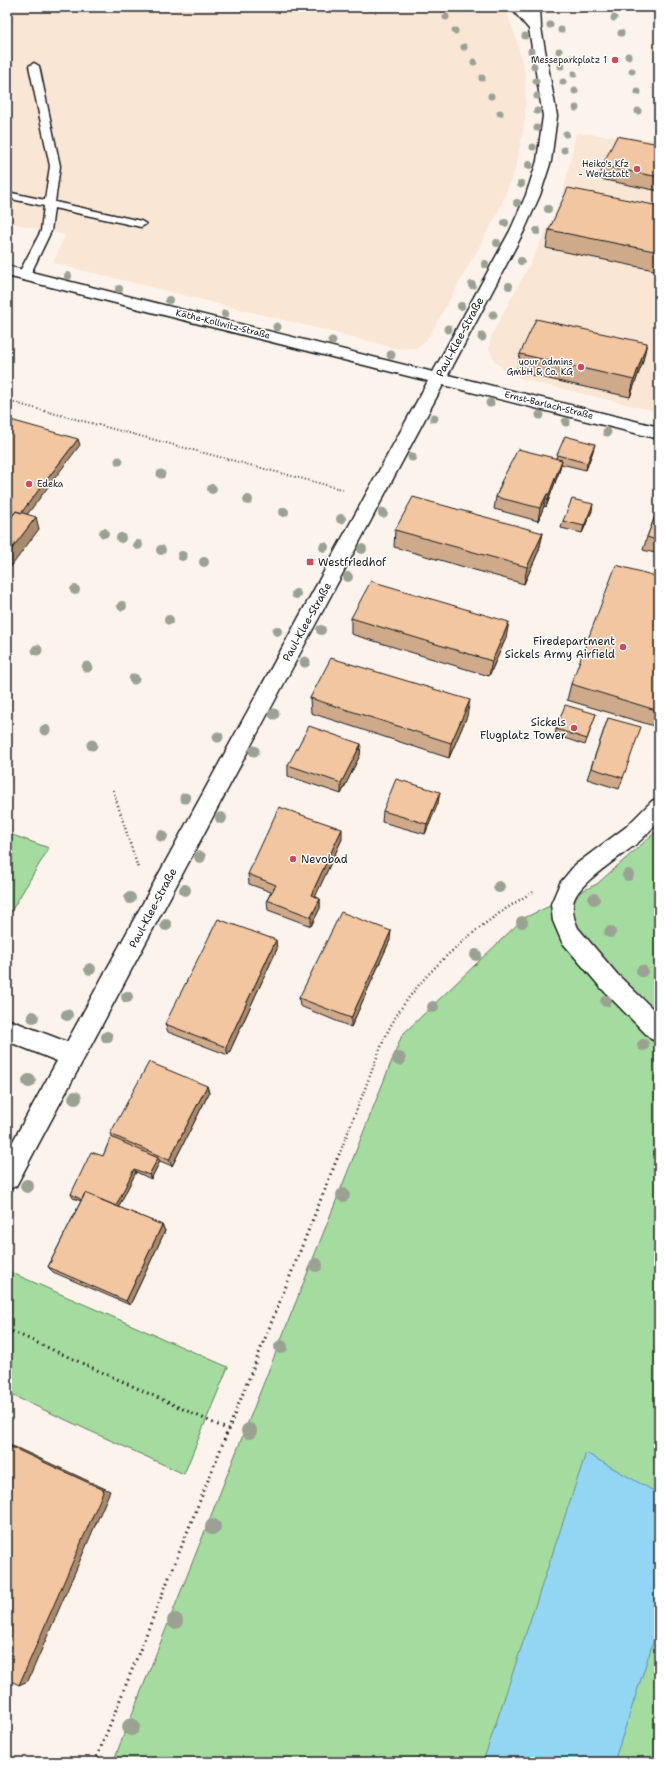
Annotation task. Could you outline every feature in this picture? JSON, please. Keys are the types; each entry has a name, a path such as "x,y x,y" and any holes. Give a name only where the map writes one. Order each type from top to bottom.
{"street":[{"path":"516,7 535,28"},
{"name":"Paul-Klee-Straße","path":"7,1177 517,231 533,195 544,161 550,116 535,28 534,7"},
{"name":"Käthe-Kollwitz-Straße","path":"7,271 438,378"},
{"name":"Ernst-Barlach-Straße","path":"438,378 659,433"},
{"path":"659,807 634,833 583,872 568,890 562,904 564,921 570,935 609,981 659,1031"},
{"path":"7,1030 73,1056"}],"lane":[{"path":"24,275 46,231 56,166 34,66"},
{"path":"7,195 141,224"}],"path":[{"path":"7,401 345,490"},
{"path":"113,790 138,868"},
{"path":"95,1762 388,1031 404,1004 423,981 465,939 519,900 547,885 554,885 568,890"},
{"path":"7,1329 229,1430"}],"shaded area":[{"path":"7,7 504,7 515,34 526,77 525,119 516,167 498,213 430,335 424,343 416,348 400,349 53,263 65,235 7,222"},
{"path":"576,133 659,140 659,412 525,380 507,372 495,362 489,349 491,336 531,262 562,198"}],"green space":[{"path":"659,829 659,1762 113,1762 402,1035 524,918 597,884"},
{"path":"7,833 49,848 7,918"},
{"path":"10,1272 228,1367 184,1474 7,1393 7,1278"}],"water":[{"path":"586,1453 659,1494 659,1624 614,1762 483,1762"}],"building":[{"path":"617,136 659,144 659,177 602,166"},
{"path":"568,188 659,206 659,252 549,230"},
{"path":"536,319 647,343 634,380 520,354"},
{"name":"Edeka","path":"7,419 78,439 21,513 16,511 7,523"},
{"path":"565,436 595,444 587,463 557,455"},
{"path":"518,449 562,460 549,494 547,494 540,508 496,497 501,482"},
{"path":"413,497 543,533 527,567 395,530"},
{"path":"572,499 593,504 584,526 563,521"},
{"path":"659,506 659,541 647,537"},
{"path":"16,511 36,517 7,555 7,523"},
{"name":"Firedepartment Sickels Army Airfield","path":"616,565 659,577 659,711 571,684"},
{"path":"371,581 509,622 492,661 351,618"},
{"path":"331,658 470,700 451,743 310,698"},
{"name":"Sickels Flugplatz Tower","path":"565,705 596,714 587,739 556,729"},
{"path":"608,718 641,727 623,778 591,768"},
{"path":"309,726 361,744 341,783 288,765"},
{"path":"396,779 440,792 427,824 383,811"},
{"path":"279,807 342,829 311,895 320,899 311,917 267,900 276,885 248,874"},
{"path":"341,912 391,931 351,1018 299,998"},
{"path":"218,919 276,940 226,1047 165,1024"},
{"path":"149,1062 207,1086 169,1160 110,1134"},
{"path":"111,1137 158,1158 149,1175 134,1169 116,1206 85,1193 82,1200 71,1194 91,1152 103,1156"},
{"path":"85,1193 162,1225 126,1301 48,1267"},
{"path":"7,1445 104,1490 19,1685 7,1679"}],"place":[{"name":"Messeparkplatz 1","path":"615,60"},
{"name":"Heiko's Kfz - Werkstatt","path":"637,169"},
{"name":"your admins GmbH & Co. KG","path":"581,367"},
{"name":"Edeka","path":"29,484"},
{"name":"Westfriedhof","path":"310,562"},
{"name":"Firedepartment Sickels Army Airfield","path":"623,647"},
{"name":"Sickels Flugplatz Tower","path":"574,728"},
{"name":"Nevobad","path":"293,859"}]}
